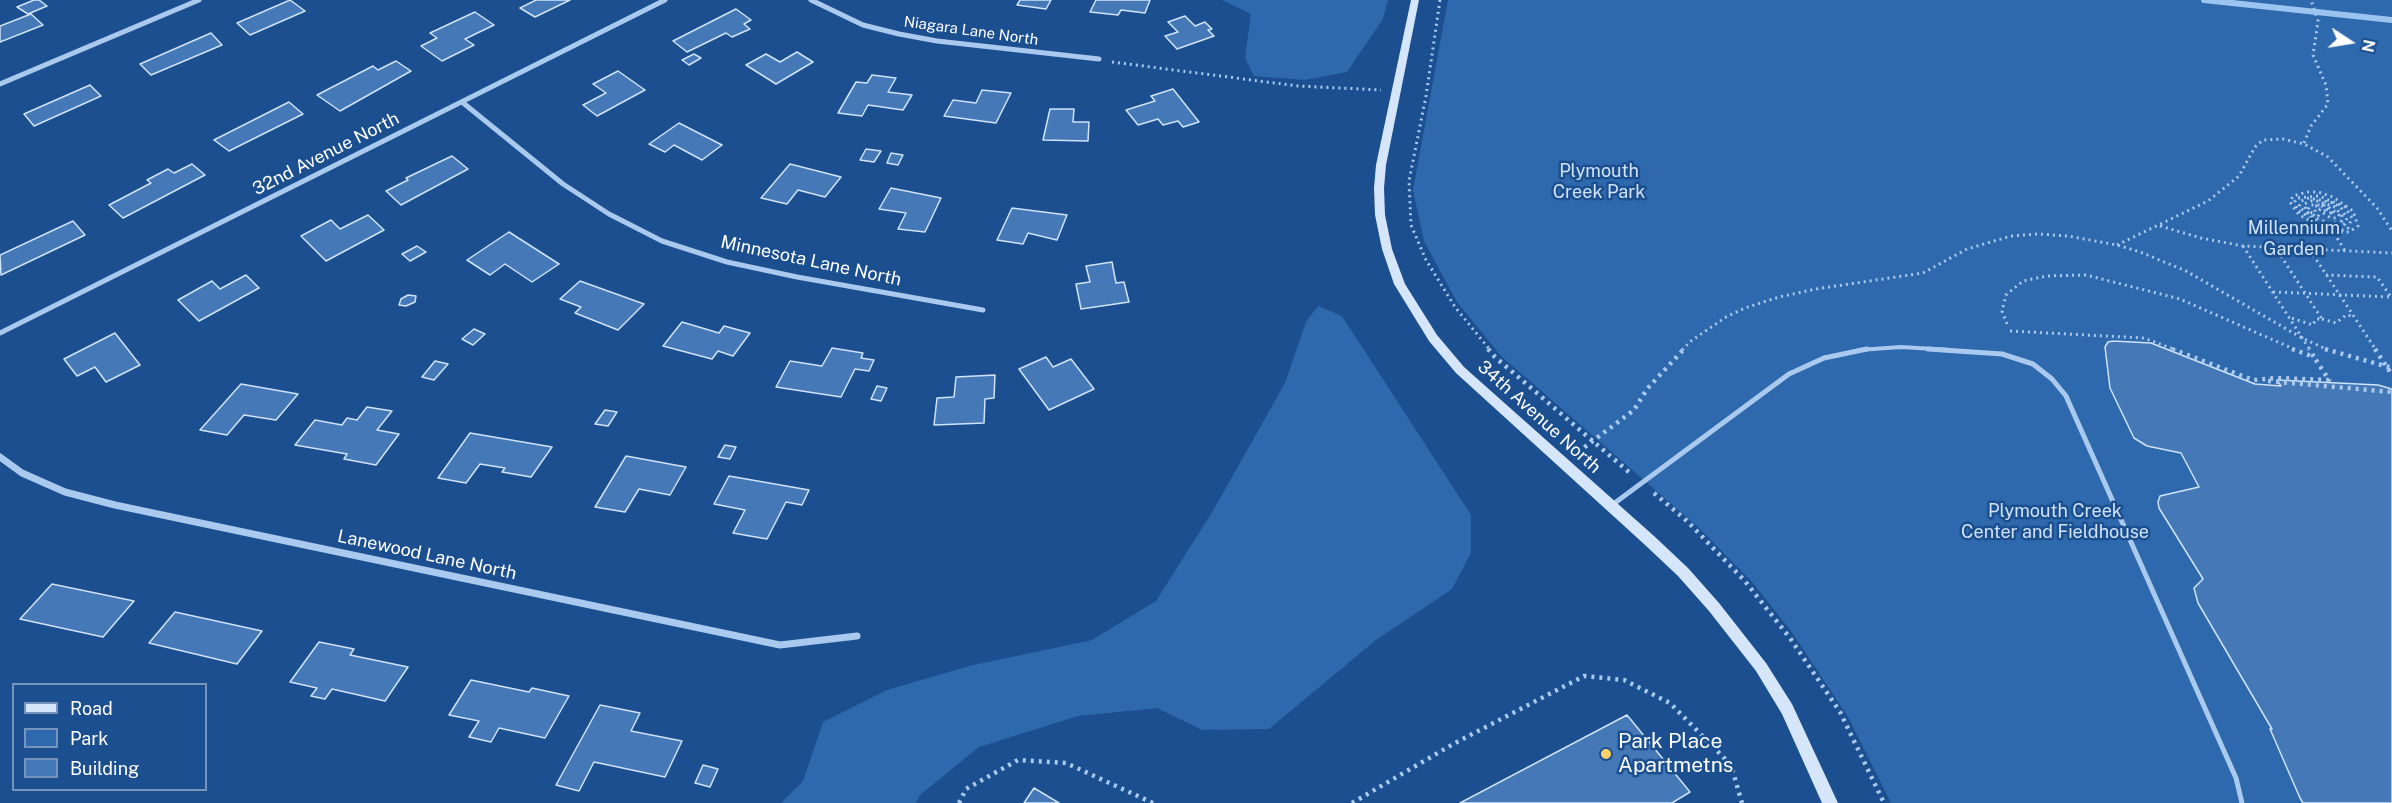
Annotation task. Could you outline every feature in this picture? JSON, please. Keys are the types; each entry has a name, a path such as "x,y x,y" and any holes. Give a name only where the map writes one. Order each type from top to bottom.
{"street":[{"path":"0,84 199,0"},
{"name":"32nd Avenue North","path":"0,333 665,0"},
{"name":"Niagara Lane North","path":"811,0 863,25 899,34 937,41 1099,59"},
{"name":"34th Avenue North","path":"1415,0 1381,165 1380,215 1387,249 1401,284 1433,338 1460,370 1487,397 1683,572 1761,667 1787,709 1830,803"},
{"name":"Minnesota Lane North","path":"462,102 563,184 609,214 663,241 727,262 982,310"},
{"name":"Lanewood Lane North","path":"0,457 22,473 64,492 115,505 780,645 857,636"}],"lane":[{"path":"1611,506 1789,374 1824,358 1865,349 1901,347 2002,354 2033,364 2052,379 2066,396 2236,778 2242,803"}],"path":[{"path":"1440,0 1426,96 1410,166 1408,191 1412,225 1437,279 1482,342 1506,368 1687,521 1744,580 1790,638 1840,712 1884,803"},
{"path":"2304,144 2311,126 2328,104 2326,85 2313,55 2318,21 2311,1"},
{"path":"1099,59 1298,87 1373,89"},
{"path":"2117,245 2194,210 2239,176 2255,147 2263,140 2283,139 2304,144 2328,158 2377,207 2392,231"},
{"path":"2323,213 2331,218 2337,218 2339,215 2326,205 2310,205 2308,210 2312,213 2315,213 2315,206 2322,206 2334,214 2320,209 2318,217 2307,212 2304,204 2314,200 2335,207 2342,216 2342,220 2332,224 2338,232 2349,232 2358,226 2353,211 2333,197 2318,192 2307,192 2293,196 2290,202 2292,208 2299,214 2321,226 2325,226 2297,210 2295,201 2297,198 2319,196 2345,207 2352,218 2352,224 2343,230 2338,227 2345,224 2347,218 2341,208 2334,203 2309,198 2301,201 2299,207 2311,216 2328,223 2345,251"},
{"path":"2160,225 2201,238 2243,246 2392,253"},
{"path":"1563,464 1634,410 1647,389 1691,341 1726,317 1761,301 1816,289 1923,273 1967,249 2011,236 2038,234 2068,236 2117,245 2155,257 2186,271 2302,338 2345,356 2392,368"},
{"path":"2271,241 2322,319"},
{"path":"2243,246 2329,380 2277,378 2267,380"},
{"path":"2309,249 2392,375"},
{"path":"2007,324 2002,311 2006,295 2023,281 2046,276 2086,275 2180,298 2269,340 2314,357"},
{"path":"2272,292 2391,297 2377,277 2326,275"},
{"path":"2288,317 2313,325 2316,319 2336,323 2346,315 2353,316"},
{"path":"2010,331 2144,338 2253,380 2392,392"},
{"path":"1352,803 1455,743 1584,676 1624,680 1670,703 1731,765 1742,803"},
{"path":"959,803 966,789 1018,760 1066,763 1153,803"}],"green space":[{"path":"1222,0 1388,0 1383,19 1347,72 1305,80 1254,76 1245,58 1251,14"},
{"path":"1448,0 2392,0 2392,803 1891,803 1848,717 1791,631 1752,582 1699,528 1501,356 1457,302 1424,241 1413,190"},
{"path":"1318,306 1342,316 1471,515 1471,553 1452,589 1376,640 1269,729 1202,730 1157,708 1078,716 979,747 920,795 916,803 781,803 803,781 823,722 887,690 969,666 1092,640 1156,601 1214,509 1285,383 1306,322"}],"building":[{"path":"39,0 47,6 28,14 17,7"},
{"path":"290,0 305,11 250,35 237,23"},
{"path":"536,0 570,0 535,17 520,8"},
{"path":"1020,0 1051,0 1046,9 1017,5"},
{"path":"1096,0 1150,0 1145,13 1121,10 1118,15 1090,12"},
{"path":"736,9 751,20 744,24 750,29 732,37 726,33 687,52 673,41"},
{"path":"475,12 494,25 465,39 474,45 442,61 421,46 437,38 430,33"},
{"path":"31,14 43,25 0,42 0,26"},
{"path":"1185,16 1195,26 1205,22 1212,29 1208,30 1214,36 1177,49 1165,36 1178,32 1168,22"},
{"path":"211,33 222,45 151,75 140,64"},
{"path":"797,52 813,62 776,84 746,65 766,54 780,62"},
{"path":"694,54 701,58 689,65 682,60"},
{"path":"396,61 411,71 340,111 317,95 373,66 378,70"},
{"path":"618,71 645,90 597,116 583,105 606,93 593,84"},
{"path":"872,75 896,78 888,92 912,95 903,110 868,105 862,116 838,113 856,82 867,83"},
{"path":"90,85 101,96 34,126 24,114"},
{"path":"1173,89 1199,122 1183,127 1178,121 1163,125 1158,119 1138,125 1126,110 1155,101 1151,96"},
{"path":"982,90 1011,93 996,123 944,116 953,100 976,103"},
{"path":"289,102 303,114 229,151 214,140"},
{"path":"1050,109 1074,109 1073,122 1089,122 1088,141 1043,140"},
{"path":"679,123 722,145 702,160 674,145 665,152 649,144"},
{"path":"866,149 881,151 874,162 860,160"},
{"path":"891,153 903,155 898,165 887,163"},
{"path":"452,156 468,169 401,205 386,191 408,180 406,178"},
{"path":"192,164 205,175 123,218 109,205 151,183 147,180 168,169 174,173"},
{"path":"790,164 841,177 825,197 798,190 787,204 761,198"},
{"path":"891,188 941,198 925,232 898,229 906,213 879,209"},
{"path":"1012,208 1067,215 1057,240 1028,233 1023,244 997,240"},
{"path":"368,215 384,230 326,261 301,236 331,220 340,229"},
{"path":"73,221 85,235 1,275 0,255"},
{"path":"509,232 559,264 532,282 505,264 490,275 467,260"},
{"path":"417,246 426,252 410,261 402,254"},
{"path":"1112,262 1116,283 1124,282 1129,302 1081,309 1076,284 1090,282 1086,266"},
{"path":"246,275 259,288 199,321 178,300 212,281 220,289"},
{"path":"580,281 644,304 618,330 575,313 581,307 560,299"},
{"path":"408,295 416,296 415,302 406,306 399,305 401,299"},
{"path":"682,322 719,333 724,326 750,333 733,356 718,351 712,359 663,346"},
{"path":"474,329 485,334 473,345 462,339"},
{"path":"115,333 140,365 106,382 95,367 77,376 64,359"},
{"name":"Plymouth Creek Center and Fieldhouse","path":"2108,342 2151,343 2255,384 2281,386 2277,380 2378,385 2392,389 2392,803 2303,803 2270,729 2272,729 2198,603 2194,588 2203,579 2159,508 2160,496 2199,487 2181,453 2147,446 2134,438 2110,388 2105,347"},
{"path":"832,348 863,353 861,358 874,360 869,371 855,369 841,397 776,387 790,361 822,366"},
{"path":"1046,357 1053,367 1071,359 1094,389 1049,410 1019,369"},
{"path":"435,361 448,364 434,380 422,377"},
{"path":"995,375 994,398 985,399 984,423 934,425 937,398 954,397 956,377"},
{"path":"241,384 298,394 276,420 244,415 227,435 200,430"},
{"path":"877,386 887,388 881,401 871,399"},
{"path":"367,407 392,411 377,430 399,434 376,465 344,459 347,454 295,445 315,420 342,425 347,418 357,420"},
{"path":"605,410 617,412 608,426 595,424"},
{"path":"470,433 552,447 531,477 502,472 505,468 480,464 466,483 438,478"},
{"path":"725,445 736,447 730,459 718,457"},
{"path":"626,456 686,467 670,495 639,489 625,512 595,507"},
{"path":"729,476 809,490 802,505 786,502 767,539 733,533 745,510 714,504"},
{"path":"52,584 134,601 103,637 20,619"},
{"path":"175,612 262,631 237,664 149,643"},
{"path":"319,642 354,649 350,655 408,667 385,701 332,689 325,699 311,696 317,688 290,682"},
{"path":"471,680 529,692 532,688 569,696 545,738 499,728 491,742 469,737 479,721 449,715"},
{"path":"600,705 640,713 631,731 682,741 665,777 594,762 579,791 556,785"},
{"name":"Park Place Apartmetns","path":"1627,715 1690,792 1672,803 1460,803"},
{"path":"703,765 718,769 710,787 695,783"},
{"path":"1034,788 1059,803 1024,803"}],"waterway":[{"path":"2204,0 2392,20"}],"place":[{"name":"Park Place Apartmetns","path":"1606,754"}],"park label":[{"name":"Plymouth Creek Park","path":"1599,181"},
{"name":"Millennium Garden","path":"2294,238"}]}
